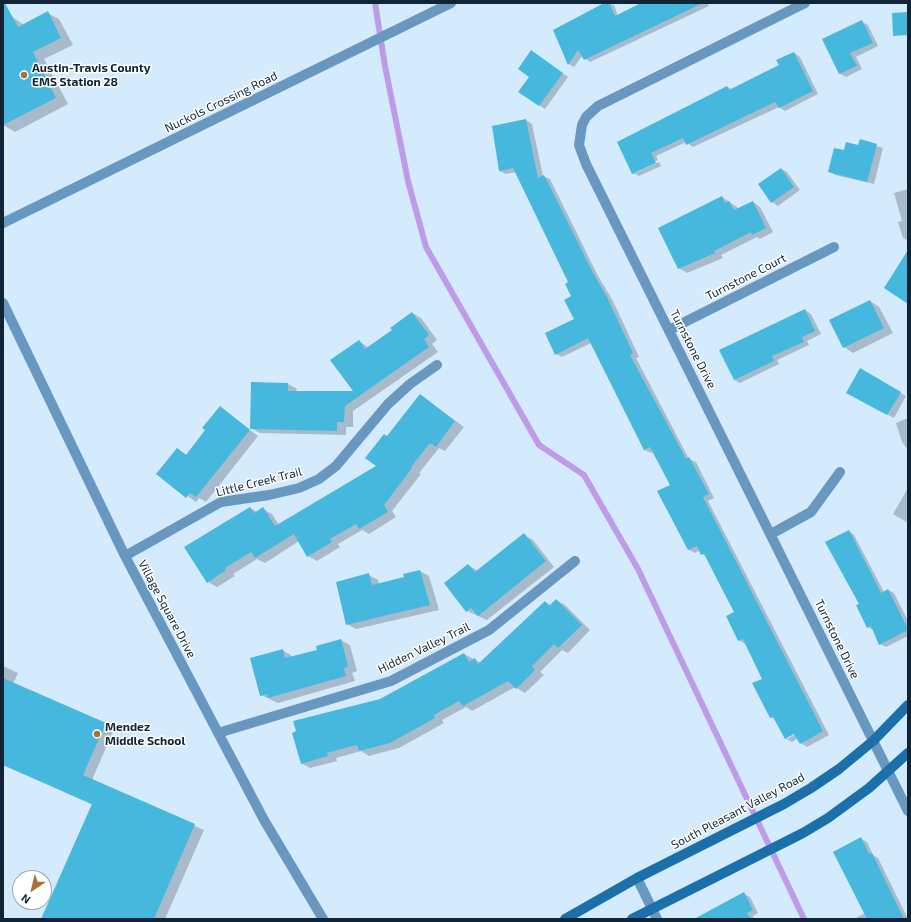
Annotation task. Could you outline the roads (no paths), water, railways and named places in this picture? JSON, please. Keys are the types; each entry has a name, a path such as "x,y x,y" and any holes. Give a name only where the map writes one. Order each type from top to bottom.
{"main road":[{"name":"South Pleasant Valley Road","path":"565,919 637,878 812,788 839,769 873,741 908,705"},
{"path":"632,919 790,839 838,811 889,772 908,753"}],"street":[{"name":"Nuckols Crossing Road","path":"3,223 451,3"},
{"name":"Turnstone Drive","path":"805,3 605,101 591,111 582,125 579,145 581,154 908,811"},
{"name":"Turnstone Court","path":"668,330 834,247"},
{"name":"Village Square Drive","path":"3,303 125,556 264,820 323,919"},
{"name":"Little Creek Trail","path":"125,556 221,502 269,495 299,488 319,479 336,466 388,404 410,384 437,365"},
{"path":"771,534 811,512 840,472"},
{"name":"Hidden Valley Trail","path":"218,733 391,681 489,630 575,561"},
{"path":"637,878 657,919"}],"waterway":[{"path":"375,3 385,66 408,181 426,247 539,445 584,475 638,569 804,919"}],"place":[{"name":"Austin-Travis County EMS Station 28","path":"24,75"},
{"name":"Mendez Middle School","path":"97,734"}]}
